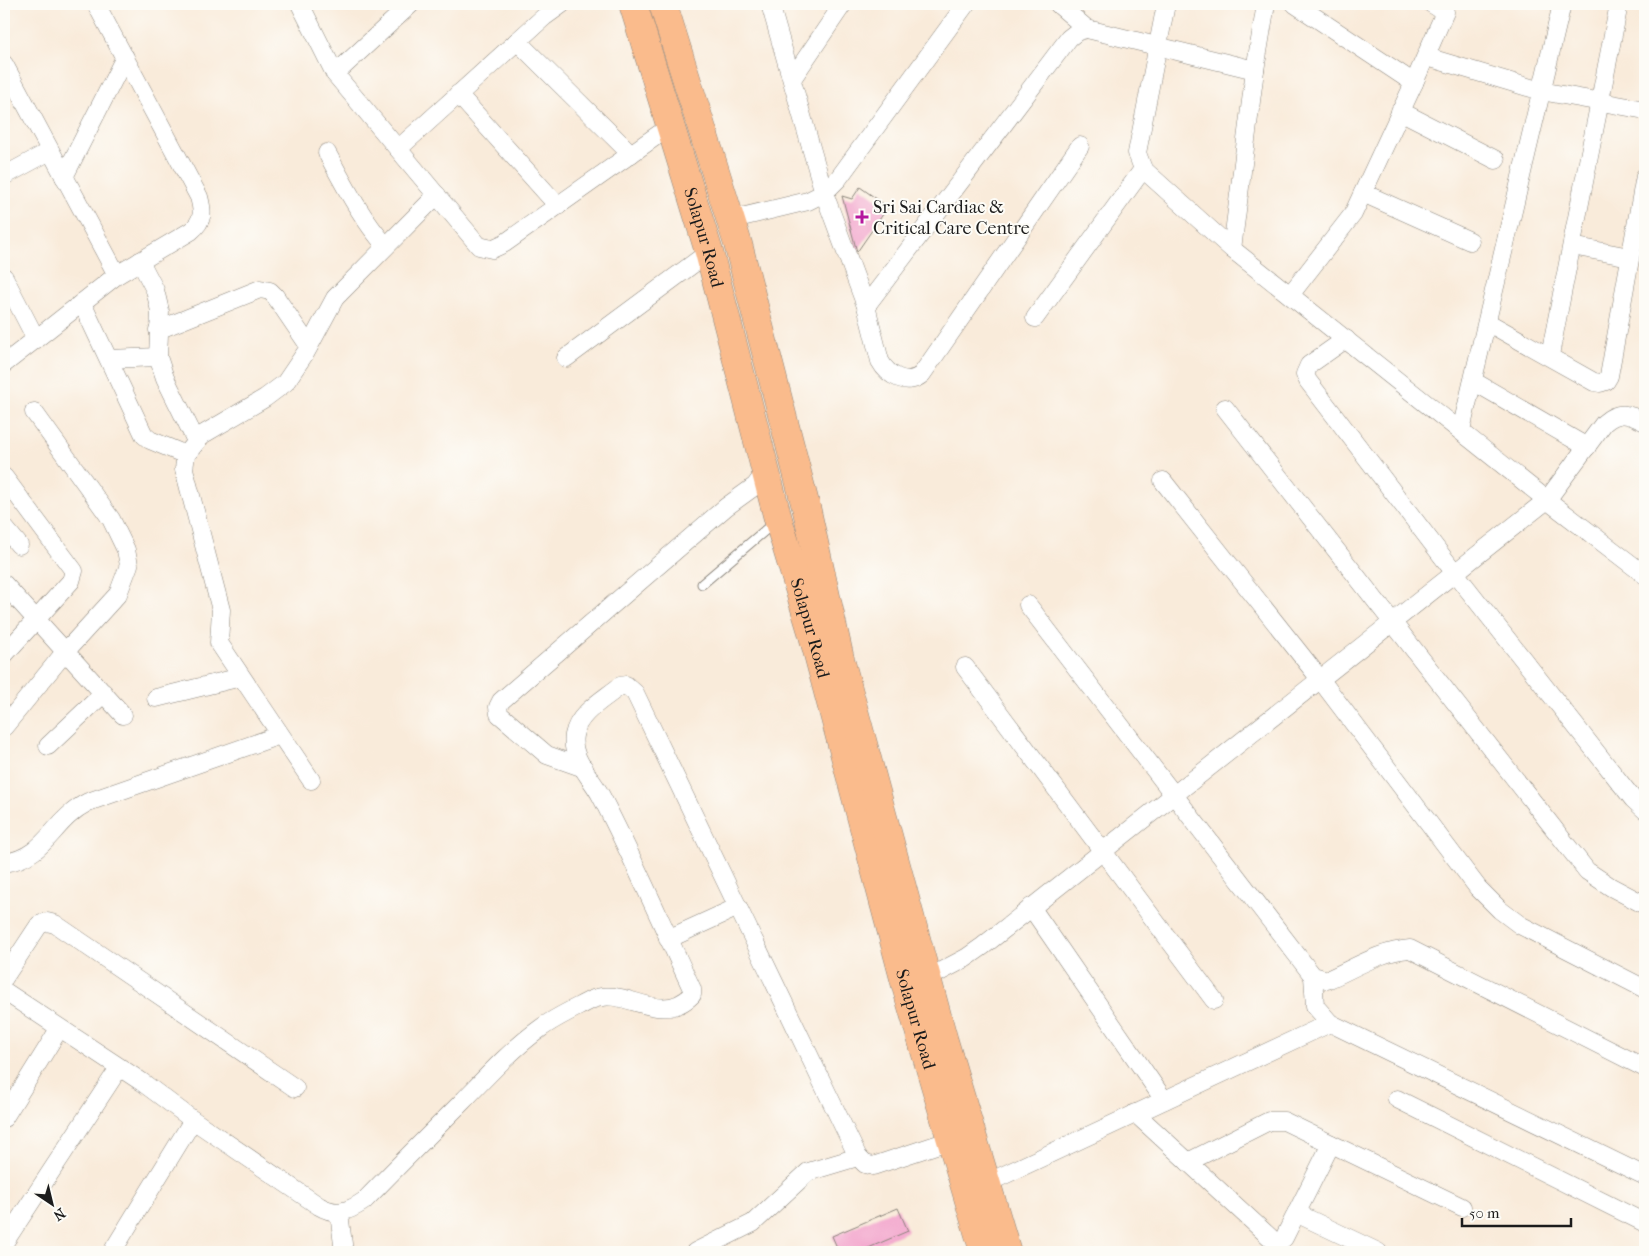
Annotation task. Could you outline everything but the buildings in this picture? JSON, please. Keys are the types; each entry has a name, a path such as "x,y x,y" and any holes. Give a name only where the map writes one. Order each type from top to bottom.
{"main road":[{"name":"Solapur Road","path":"633,4 669,127 709,252 778,519 823,630"},
{"name":"Solapur Road","path":"663,4 738,244 802,492 823,630 830,662 917,984 951,1140 984,1252"},
{"name":"Solapur Road","path":"917,984 987,1183 1007,1252"}],"street":[{"path":"4,364 118,275 191,231 199,224 204,213 199,197 96,4"},
{"path":"300,4 335,74 479,246 492,249 505,243 669,127"},
{"path":"335,74 411,4"},
{"path":"398,149 517,41 562,4"},
{"path":"770,4 824,193 866,306 880,361 884,368 906,381 917,379 1080,146"},
{"path":"792,79 843,4"},
{"path":"729,220 808,201 824,193 838,179 966,4"},
{"path":"1058,4 1081,18 1158,46 1255,70"},
{"path":"1166,4 1137,153 1143,169 1232,250 1547,500 1645,575"},
{"path":"1232,250 1255,70 1266,4"},
{"path":"1295,4 1414,83"},
{"path":"1461,430 1562,4"},
{"path":"1550,355 1619,4"},
{"path":"1290,295 1345,226 1363,193 1427,56 1442,7"},
{"path":"866,306 1069,38 1078,31 1081,18"},
{"path":"517,41 631,154"},
{"path":"1427,56 1541,91 1645,110"},
{"path":"64,177 125,57"},
{"path":"4,64 118,275"},
{"path":"458,94 558,206"},
{"path":"1400,112 1496,160"},
{"path":"4,176 50,151"},
{"path":"327,152 356,208 367,225 386,246"},
{"path":"1035,318 1143,169"},
{"path":"1487,322 1550,355 1594,382 1606,381 1645,176"},
{"path":"1363,193 1470,241"},
{"path":"311,780 219,643 221,610 184,469 191,448 202,435 265,398 284,383 309,346 335,298 437,195"},
{"path":"1572,246 1630,257"},
{"path":"566,358 709,252"},
{"path":"140,261 155,290 160,311 158,357 191,448"},
{"path":"4,277 36,339"},
{"path":"158,330 260,290 270,291 309,346"},
{"path":"82,303 144,435 150,440 191,448"},
{"path":"1346,339 1309,365 1305,374 1308,381 1455,573 1633,799 1645,810"},
{"path":"109,359 158,357"},
{"path":"1473,381 1587,447"},
{"path":"1225,408 1587,871 1611,887 1645,905"},
{"path":"4,726 65,652 118,594 129,565 126,550 111,519 34,412"},
{"path":"917,984 966,958 1547,500 1612,416 1630,414 1645,422"},
{"path":"590,777 547,755 499,714 498,707 501,701 726,507 756,486 766,471"},
{"path":"4,477 74,571 71,581 4,655"},
{"path":"1163,481 1320,679 1478,888 1500,910 1520,924 1645,989"},
{"path":"4,527 19,544"},
{"path":"4,584 124,715"},
{"path":"1028,605 1172,795 1313,976 1315,1006 1330,1024 1645,1176"},
{"path":"966,667 1214,1000"},
{"path":"156,698 241,677"},
{"path":"4,992 119,1068 319,1206 329,1212 339,1213 352,1209 364,1201 504,1060 543,1027 593,999 607,996 617,997 651,1008 667,1007 687,1000 692,995 692,989 590,777 577,757 573,746 577,725 582,717 620,686 626,685 632,688 655,733 858,1157 865,1164 873,1166 951,1140"},
{"path":"48,746 104,693"},
{"path":"4,863 16,861 35,853 73,809 88,802 280,735"},
{"path":"668,939 738,906"},
{"path":"1032,907 1164,1100"},
{"path":"4,978 39,925 47,922 55,924 295,1088"},
{"path":"1313,976 1328,980 1369,960 1396,950 1410,949 1423,953 1645,1068"},
{"path":"987,1183 1134,1113 1330,1024"},
{"path":"4,1118 59,1029"},
{"path":"4,1243 119,1068"},
{"path":"1397,1099 1645,1223"},
{"path":"1134,1113 1274,1241 1280,1241 1284,1238 1331,1144"},
{"path":"112,1252 193,1120"},
{"path":"1188,1162 1269,1121 1284,1121 1462,1207"},
{"path":"695,1252 753,1223 808,1172 858,1157"},
{"path":"339,1213 344,1252"},
{"path":"1296,1213 1378,1252"}],"lane":[{"path":"702,584 778,519"}],"place":[{"name":"Sri Sai Cardiac & Critical Care Centre","path":"862,217"}]}
